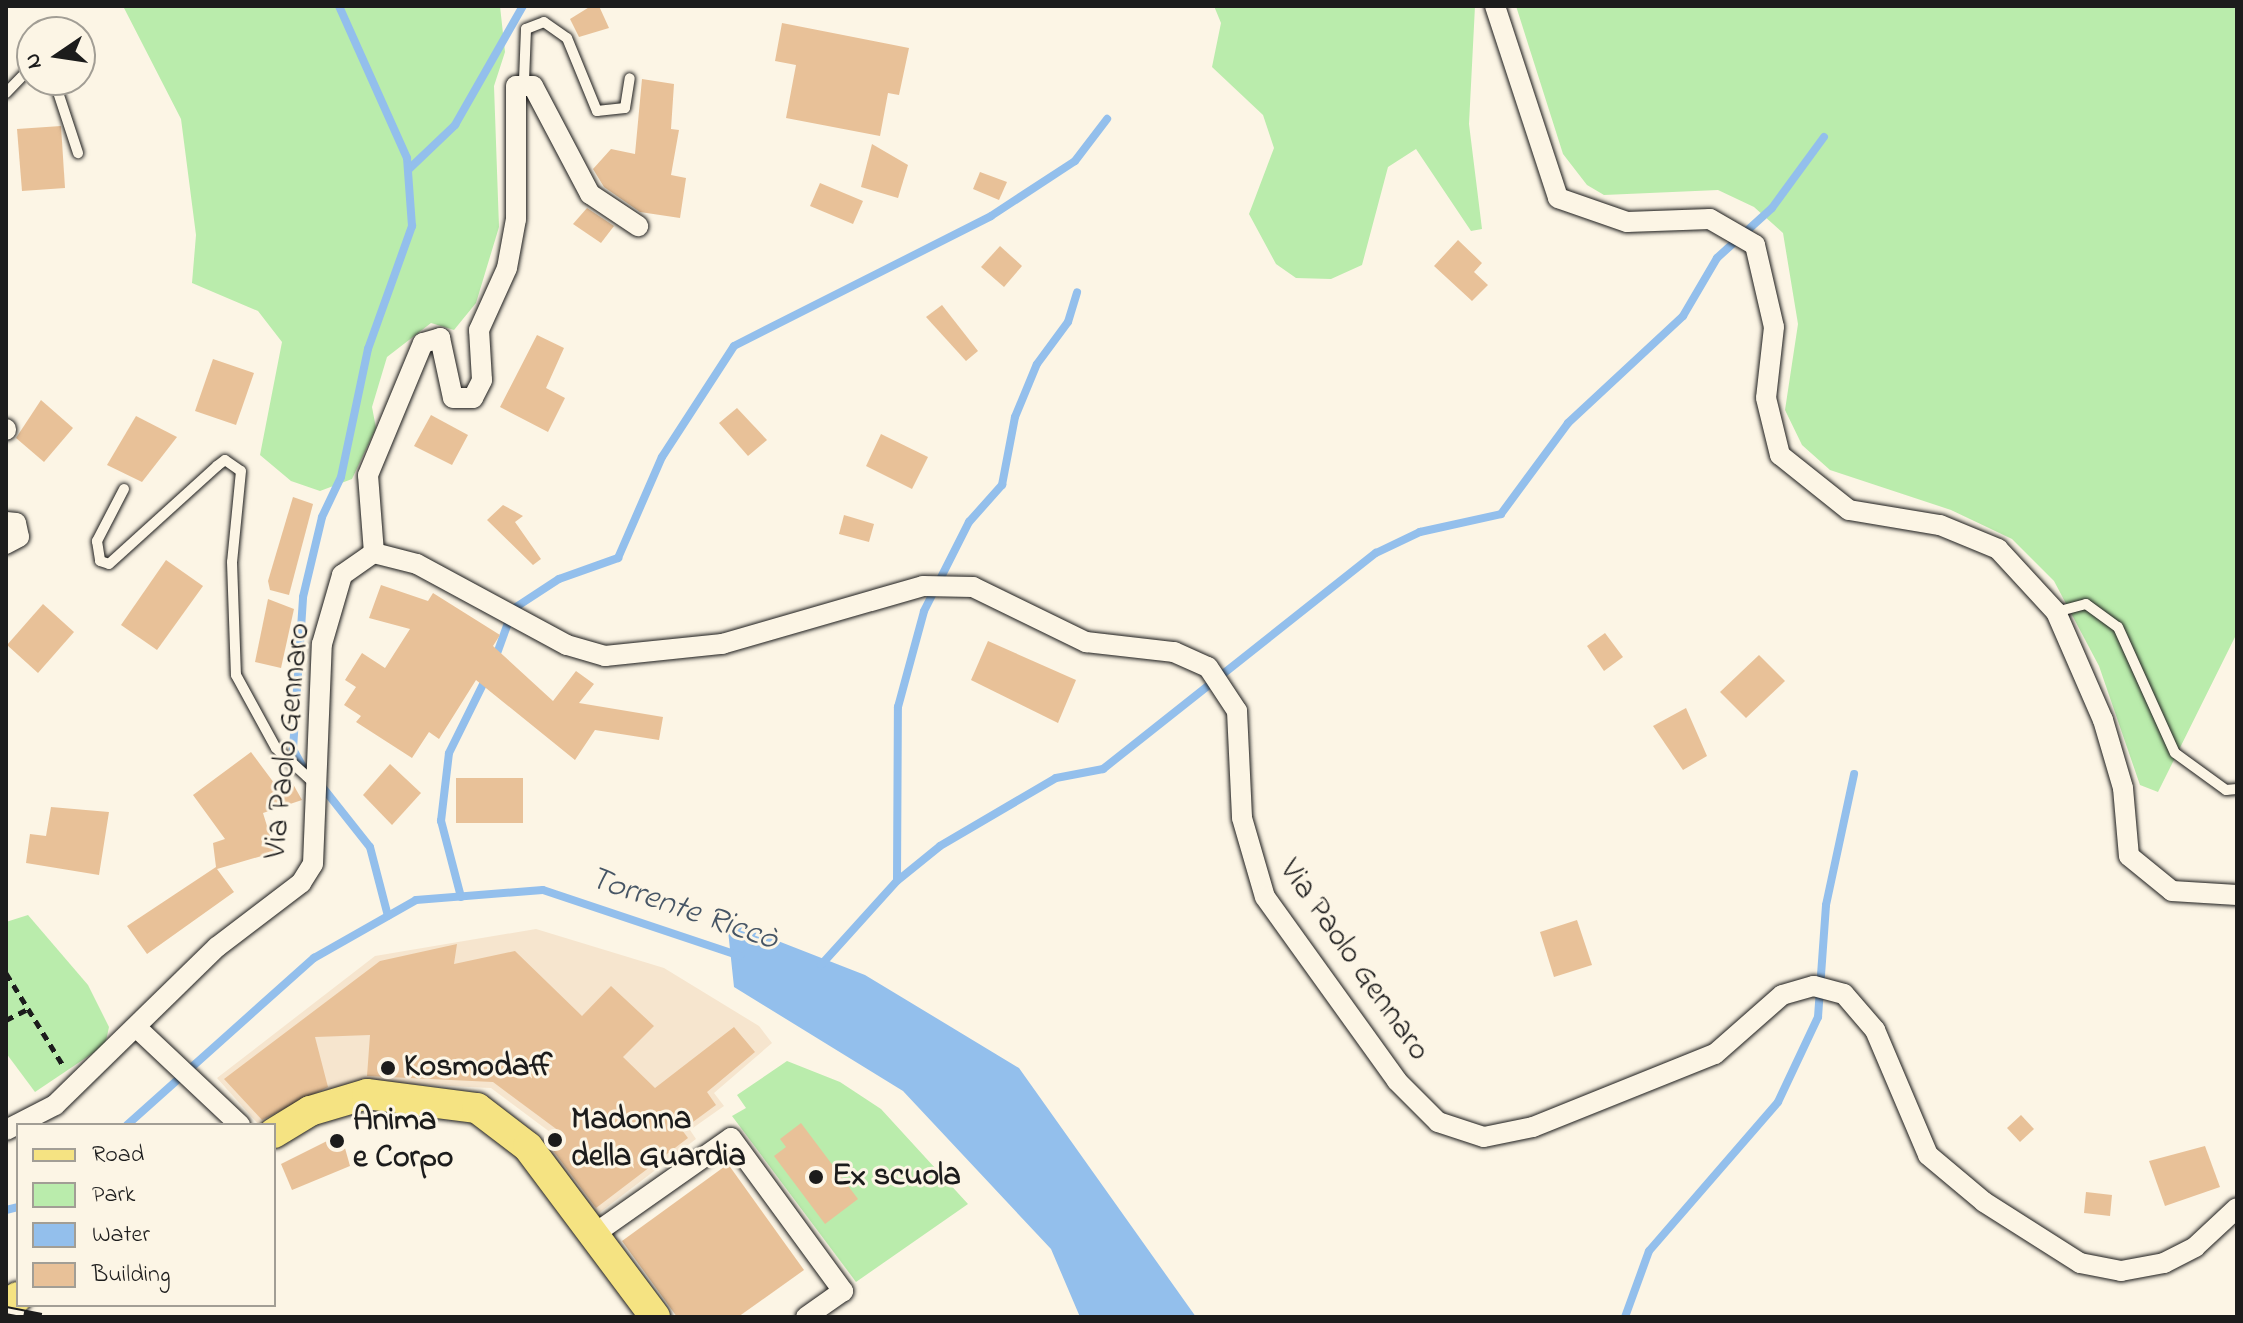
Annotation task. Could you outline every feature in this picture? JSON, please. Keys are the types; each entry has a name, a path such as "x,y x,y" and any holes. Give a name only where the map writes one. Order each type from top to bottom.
{"main road":[{"path":"276,1132 310,1111 367,1094 477,1108 528,1147 590,1237 655,1317"}],"street":[{"path":"1495,6 1558,198 1627,222 1710,219 1755,245 1774,327 1766,398 1780,455 1849,510 1940,525 1998,549 2056,612 2111,747 2129,856 2172,891 2237,895"},
{"path":"374,553 368,475 423,343 440,338 453,398 473,398 482,380 479,330 512,250 514,95 524,81 590,194 638,226"},
{"path":"6,522 16,523 19,537 6,544"},
{"name":"Via Paolo Gennaro","path":"20,1123 55,1105 142,1032 217,947 301,883 313,864 322,644 342,575 374,553 417,564 567,645 605,656 722,644 923,586 973,587 1086,642 1174,652 1208,667 1237,711 1242,818 1265,897 1397,1081 1438,1122 1484,1137 1533,1127 1715,1054 1782,995 1814,986 1844,994 1875,1030 1928,1155 1984,1202 2080,1263 2121,1271 2164,1263 2195,1247 2237,1208"},
{"path":"142,1032 238,1123"},
{"path":"590,1237 731,1138 843,1291 806,1317"}],"lane":[{"path":"524,81 526,29 544,22 567,38 597,111 625,108 630,78"},
{"path":"59,96 78,153"},
{"path":"124,489 97,541 100,561 109,564 225,460 241,471 232,562 236,675 276,748 314,783"},
{"path":"2056,612 2086,604 2118,627 2175,753 2226,790 2237,789"}],"path":[{"path":"6,973 77,1084"},
{"path":"6,1020 28,1009"}],"shaded area":[{"path":"536,929 664,968 759,1026 772,1043 714,1093 724,1106 690,1130 696,1139 594,1217 539,1145 554,1135 491,1088 366,1082 257,1123 217,1078 375,956"}],"green space":[{"path":"123,6 500,6 505,52 494,86 499,227 476,303 454,330 431,323 387,357 372,407 376,428 352,479 320,491 291,481 260,455 282,342 258,311 192,283 196,235 181,119"},
{"path":"1214,6 1475,6 1469,124 1482,229 1471,231 1416,149 1388,167 1362,265 1331,279 1296,278 1276,264 1249,214 1274,148 1263,115 1212,67 1221,23"},
{"path":"1516,6 2237,6 2237,633 2158,792 2140,785 2099,666 2054,581 2012,539 1951,510 1830,470 1802,445 1785,410 1798,324 1783,233 1754,207 1718,190 1604,195 1587,185 1563,154"},
{"path":"28,915 88,985 109,1027 105,1045 35,1092 6,1053 6,922"},
{"path":"787,1061 840,1082 881,1109 968,1204 856,1282 732,1116 746,1108 737,1095"}],"water":[{"path":"727,921 865,975 1019,1068 1196,1317 1080,1317 1051,1249 903,1091 734,987"}],"building":[{"path":"591,6 599,6 609,28 579,37 570,19"},
{"path":"782,23 909,48 899,95 888,93 880,136 786,118 796,65 775,61"},
{"path":"642,79 674,84 671,129 679,130 671,175 686,178 680,218 640,212 604,187 593,169 611,149 635,154"},
{"path":"61,126 65,188 22,191 17,129"},
{"path":"872,144 908,165 898,198 861,187"},
{"path":"980,172 1007,182 999,200 973,189"},
{"path":"820,183 863,201 853,224 810,206"},
{"path":"587,208 614,226 601,243 573,224"},
{"path":"1458,240 1482,263 1474,272 1488,285 1472,301 1434,266"},
{"path":"1000,246 1022,266 1004,287 981,267"},
{"path":"942,305 978,351 966,361 926,317"},
{"path":"537,335 564,348 546,388 565,398 548,432 500,407"},
{"path":"213,359 254,373 236,425 195,411"},
{"path":"41,400 73,428 44,462 16,438"},
{"path":"737,408 767,440 748,456 719,423"},
{"path":"431,415 468,435 452,465 414,446"},
{"path":"136,416 177,437 142,482 107,465"},
{"path":"881,434 928,457 912,489 866,466"},
{"path":"293,497 313,504 289,595 270,590 268,581"},
{"path":"503,505 523,516 515,522 541,559 533,565 487,520"},
{"path":"844,515 874,524 869,542 839,534"},
{"path":"166,560 203,586 157,650 121,625"},
{"path":"381,585 428,601 433,593 500,635 493,646 553,701 576,671 594,684 579,703 663,717 659,740 595,730 575,760 476,680 439,739 429,732 412,758 356,722 361,716 344,705 356,687 345,680 362,653 385,668 410,629 369,618"},
{"path":"268,599 294,609 281,668 255,662"},
{"path":"43,604 74,632 38,673 7,645"},
{"path":"1605,633 1623,657 1604,671 1587,646"},
{"path":"988,641 1076,680 1058,723 971,680"},
{"path":"1759,655 1785,681 1746,718 1720,692"},
{"path":"1686,708 1707,756 1683,770 1653,726"},
{"path":"251,752 277,787 293,784 302,800 263,813 275,852 217,869 234,892 147,954 127,926 216,867 213,843 225,839 193,795"},
{"path":"390,764 421,793 392,825 363,795"},
{"path":"456,778 523,778 523,823 456,823"},
{"path":"51,807 109,812 99,875 26,863 30,834 46,836"},
{"path":"1577,920 1592,965 1554,977 1540,932"},
{"path":"457,944 454,964 515,951 582,1016 611,986 654,1026 623,1057 655,1088 734,1027 755,1052 707,1092 716,1105 682,1130 688,1138 596,1208 549,1145 563,1134 493,1082 367,1076 370,1035 315,1037 328,1087 262,1120 224,1079 380,961"},
{"path":"2021,1115 2034,1129 2020,1142 2007,1128"},
{"name":"Ex scuola","path":"801,1123 858,1199 825,1224 774,1156 786,1147 780,1139"},
{"path":"341,1134 350,1166 292,1190 281,1164"},
{"path":"2205,1146 2220,1187 2165,1206 2149,1161"},
{"path":"728,1164 804,1270 738,1317 677,1317 622,1241"},
{"path":"2086,1192 2112,1195 2110,1216 2084,1213"}],"waterway":[{"path":"304,769 293,749 303,597 322,517 341,477 368,349 412,226 407,158 339,6"},
{"path":"409,169 455,125 523,6"},
{"path":"495,659 513,609 559,579 618,558 662,457 734,346 991,216 1075,161 1107,119"},
{"path":"821,965 897,881 940,846 1056,778 1103,769 1376,553 1420,532 1501,514 1568,423 1683,316 1717,258 1772,208 1824,137"},
{"path":"897,880 898,707 924,611 969,522 1002,485 1015,417 1037,364 1068,322 1077,292"},
{"path":"461,897 441,821 449,753 486,678"},
{"path":"1625,1317 1649,1251 1778,1102 1818,1017 1826,905 1854,774"},
{"path":"320,784 370,847 388,916"},
{"name":"Torrente Riccò","path":"129,1123 314,958 416,900 543,890 740,956"},
{"name":"Torrente Riccò","path":"6,1210 16,1208"}],"railway":[{"path":"6,1310 41,1317"}],"place":[{"name":"Kosmodaff","path":"388,1068"},
{"name":"Madonna della Guardia","path":"555,1140"},
{"name":"Anima e Corpo","path":"337,1141"},
{"name":"Ex scuola","path":"816,1177"}]}
